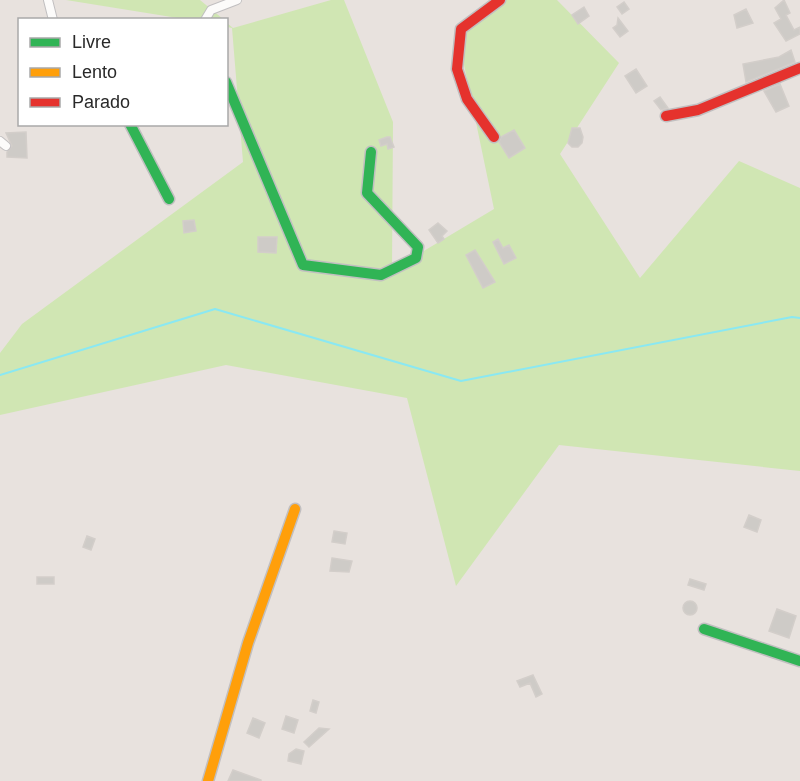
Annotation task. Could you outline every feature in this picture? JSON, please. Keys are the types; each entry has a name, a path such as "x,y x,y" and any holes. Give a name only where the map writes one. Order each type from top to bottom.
{"street":[{"path":"48,0 52,18"},
{"path":"206,18 211,10 237,0"},
{"path":"494,137 467,99 457,69 461,29 500,0"},
{"path":"666,116 698,110 800,68"},
{"path":"228,87 303,265 381,275 400,268 416,258 418,247 367,193 371,152"},
{"path":"131,126 169,199"},
{"path":"208,781 248,642 295,509"},
{"path":"704,629 800,662"}],"green space":[{"path":"66,0 200,0 222,18 178,18"},
{"path":"331,0 344,0 393,122 392,270 494,209 457,31 494,0 557,0 619,63 560,154 640,278 739,161 800,188 800,471 559,445 456,586 407,398 226,365 0,415 0,353 22,324 243,162 232,28 228,27 228,24 233,28"}],"building":[{"path":"784,0 790,13 786,15 794,30 800,27 800,34 786,41 774,23 781,19 775,8"},
{"path":"624,2 629,9 622,14 617,7"},
{"path":"584,7 589,16 578,24 572,15"},
{"path":"746,9 753,23 737,28 734,15"},
{"path":"618,18 628,31 620,37 613,28 617,25"},
{"path":"791,50 795,62 746,82 743,64 779,57"},
{"path":"636,69 647,86 636,93 625,76"},
{"path":"780,84 789,106 776,112 764,91"},
{"path":"660,97 668,108 661,110 654,101"},
{"path":"572,128 580,128 583,137 578,147 572,147 568,143"},
{"path":"514,130 525,148 509,158 499,142 501,137"},
{"path":"26,132 27,158 7,157 7,152 12,146 6,133"},
{"path":"390,137 394,147 388,149 387,144 381,146 379,140"},
{"path":"194,220 196,231 184,233 183,221"},
{"path":"438,223 447,231 442,236 444,239 438,243 429,230"},
{"path":"258,237 277,237 276,253 258,252"},
{"path":"498,239 503,248 509,245 516,258 504,264 493,242"},
{"path":"475,250 495,282 483,288 466,255"},
{"path":"749,515 761,520 757,532 744,527"},
{"path":"334,531 347,533 345,544 332,542"},
{"path":"87,536 95,539 91,550 83,547"},
{"path":"332,558 352,561 349,572 330,571"},
{"path":"37,577 54,577 54,584 37,584"},
{"path":"690,579 706,584 704,590 688,585"},
{"path":"690,601 695,603 697,608 695,613 690,615 685,613 683,608 685,603"},
{"path":"777,609 796,616 789,638 769,631"},
{"path":"533,675 542,694 536,697 530,683 520,687 517,681"},
{"path":"313,700 319,702 316,713 310,711"},
{"path":"286,716 298,720 294,733 282,729"},
{"path":"253,718 265,723 259,738 247,733"},
{"path":"319,728 329,729 309,747 304,742"},
{"path":"296,749 304,751 301,764 288,761 289,754"},
{"path":"233,770 261,780 261,781 228,781"}],"waterway":[{"path":"0,375 215,309 461,381 792,317 800,318"}],"traffic: fast":[{"path":"228,87 303,265 381,275 416,258 418,247 367,193 371,152"},
{"path":"131,126 169,199"},
{"path":"704,629 800,661"}],"traffic: slow":[{"path":"208,781 248,643 295,509"}],"traffic: jam":[{"path":"494,137 467,99 457,69 461,29 500,0"},
{"path":"666,116 698,110 800,68"}]}
